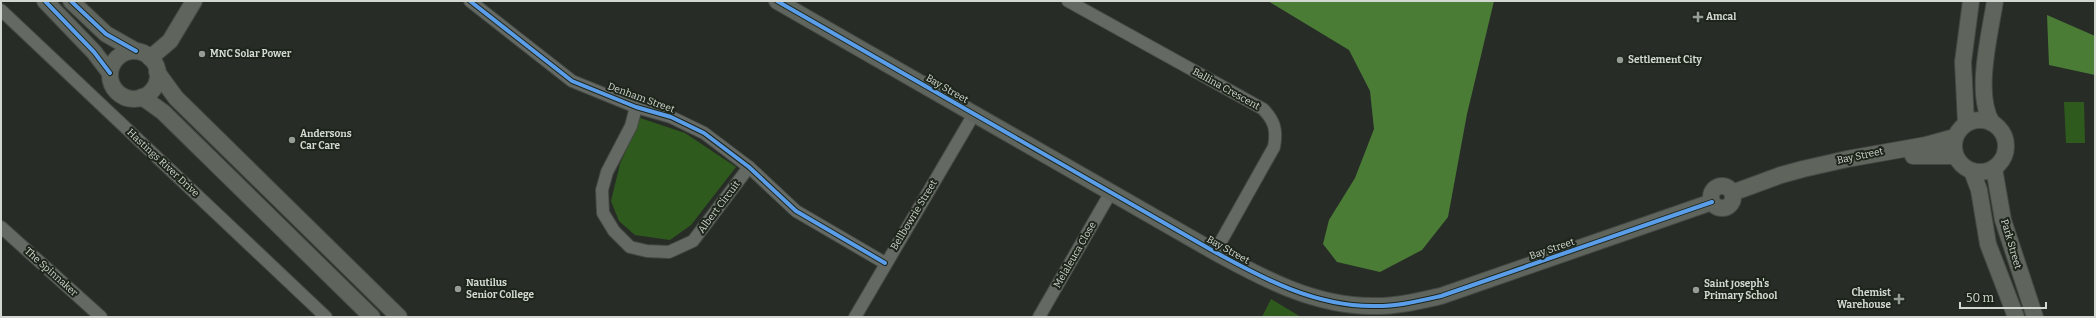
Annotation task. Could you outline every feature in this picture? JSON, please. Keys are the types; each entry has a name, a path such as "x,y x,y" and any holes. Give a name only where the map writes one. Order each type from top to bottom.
{"street":[{"path":"45,1 94,52 110,73"},
{"path":"71,1 106,34 148,60 176,98 399,317"},
{"path":"148,60 170,41 194,1"},
{"name":"Denham Street","path":"470,1 572,81 636,107 671,117 704,133 749,166 796,212 885,264"},
{"name":"Bay Street","path":"778,1 1215,252 1272,282 1312,298 1372,306 1393,305 1442,296 1712,202 1721,208 1729,206 1738,191 1781,175 1846,159 1926,145 1955,137"},
{"name":"Ballina Crescent","path":"1068,1 1263,109 1272,118 1276,128 1274,147 1215,252"},
{"path":"1966,123 1963,62 1971,1"},
{"path":"1992,123 1984,120 1974,120 1966,123 1959,129 1952,147 1960,164 1972,171 1985,172 1994,168 2001,162 2005,153 2006,144 2004,136 1992,123 1985,110 1983,87 1995,1"},
{"name":"Hastings River Drive","path":"1,10 326,317"},
{"path":"122,54 148,60 154,87 142,97 134,98 119,94 111,81 110,73 112,66 122,54"},
{"path":"142,97 163,112 372,317"},
{"name":"Albert Circuit","path":"636,107 632,126 607,172 602,190 603,213 614,231 630,247 647,251 669,252 693,241 749,166"},
{"name":"Bellbowrie Street","path":"855,317 974,114"},
{"name":"Bay Street","path":"1738,191 1805,180 1907,157 1955,156"},
{"name":"Park Street","path":"1994,168 2003,220 2035,317"},
{"name":"Park Street","path":"1972,171 1978,190 1988,244 2016,317"},
{"name":"Melaleuca Close","path":"1039,317 1111,192"},
{"name":"The Spinnaker","path":"1,227 101,317"}],"shaded area":[{"path":"1268,1 1494,1 1467,114 1448,217 1422,250 1380,272 1337,262 1323,244 1329,220 1355,178 1374,129 1370,91 1349,50"},
{"path":"2047,15 2095,36 2095,75 2049,65"},
{"path":"2064,102 2084,102 2085,143 2066,143"},
{"path":"640,118 685,133 736,167 691,225 670,240 635,235 619,221 611,201 620,164"},
{"path":"1271,299 1301,317 1262,317"}],"cycle path":[{"path":"45,1 94,52 110,73"},
{"path":"71,1 106,34 136,51"},
{"path":"470,1 572,81 636,107 671,117 704,133 749,167 796,211 885,263"},
{"path":"777,1 1233,262 1290,289 1330,301 1351,305 1389,306 1441,296 1712,202"}],"place":[{"name":"Amcal","path":"1698,17"},
{"name":"MNC Solar Power","path":"202,54"},
{"name":"Settlement City","path":"1620,60"},
{"name":"Andersons Car Care","path":"292,140"},
{"name":"Nautilus Senior College","path":"458,289"},
{"name":"Saint Joseph's Primary School","path":"1696,290"},
{"name":"Chemist Warehouse","path":"1899,299"}]}
